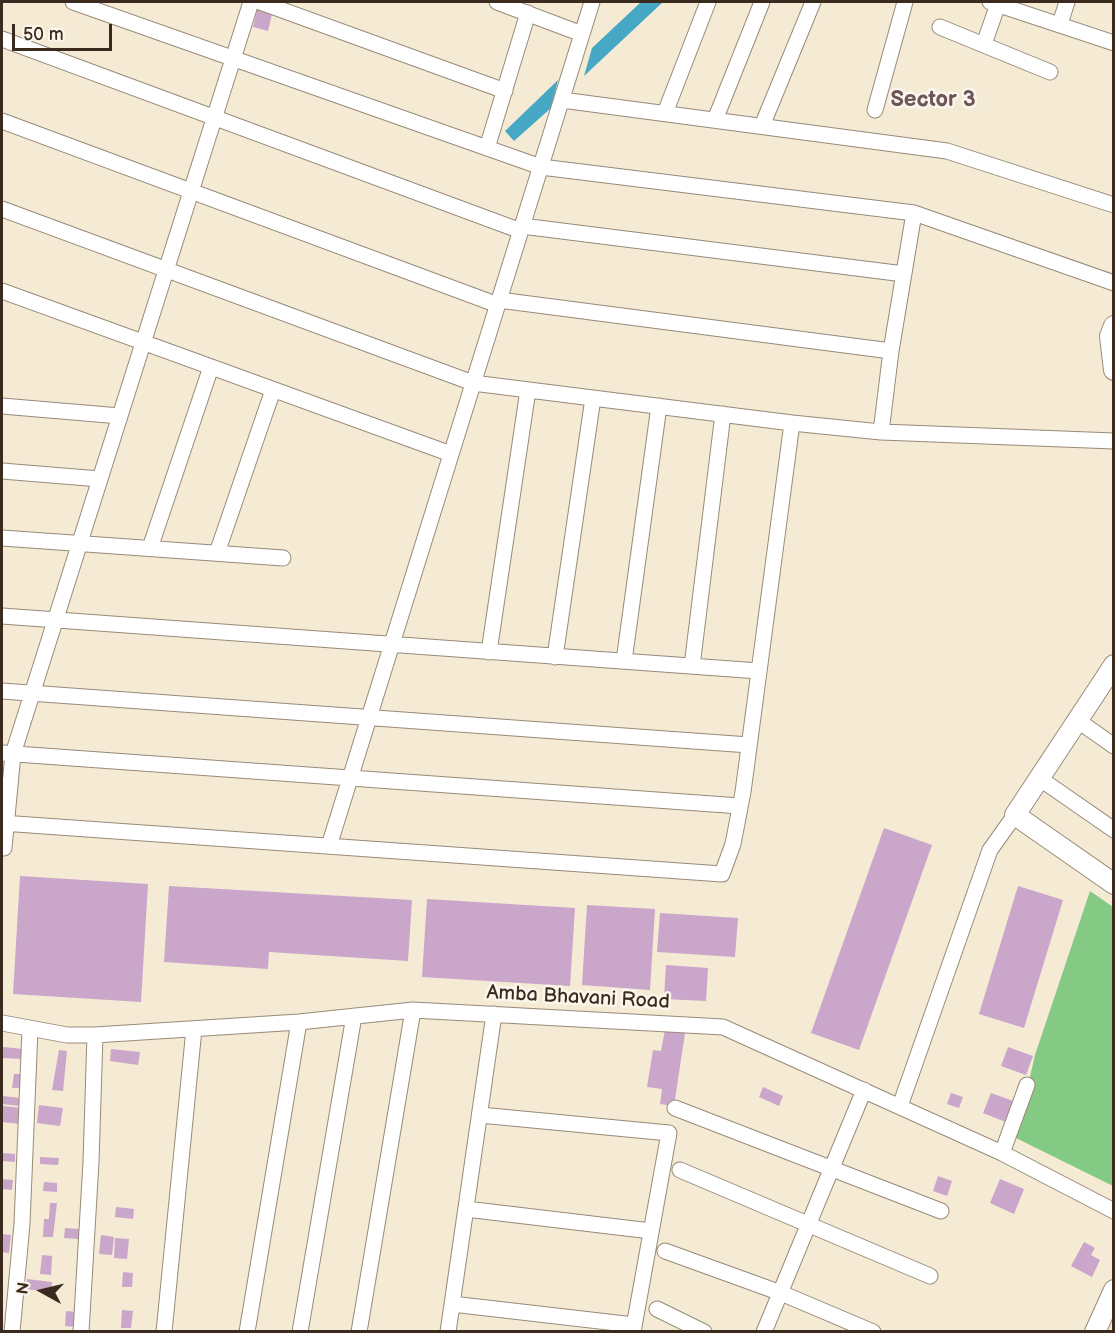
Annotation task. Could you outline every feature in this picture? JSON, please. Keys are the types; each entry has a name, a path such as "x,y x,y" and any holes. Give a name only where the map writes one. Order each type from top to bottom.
{"main road":[{"path":"1113,326 1110,336 1113,370"},
{"path":"1113,665 1015,814 1113,884"},
{"path":"1095,1332 1113,1290"}],"street":[{"path":"73,2 541,167 914,213 1113,283"},
{"path":"4,848 7,753 32,693 251,2"},
{"path":"260,2 505,91"},
{"path":"496,2 582,34"},
{"path":"328,846 592,2"},
{"path":"665,113 708,2"},
{"path":"715,120 762,2"},
{"path":"762,126 813,2"},
{"path":"875,110 905,2"},
{"path":"1060,24 1067,2"},
{"path":"984,44 994,3 1113,43"},
{"path":"487,148 528,14"},
{"path":"940,27 1050,72"},
{"path":"2,39 522,229 904,274"},
{"path":"562,100 946,151 1113,205"},
{"path":"2,121 499,303 891,351"},
{"path":"2,209 167,268 473,383 881,432 1113,441"},
{"path":"881,432 891,351 914,213"},
{"path":"2,291 451,454"},
{"path":"150,548 211,367"},
{"path":"217,553 273,390"},
{"path":"489,652 528,390"},
{"path":"555,657 592,398"},
{"path":"2,406 120,416"},
{"path":"624,661 659,406"},
{"path":"692,666 723,414"},
{"path":"4,824 722,874 733,844 740,806 792,423"},
{"path":"2,471 100,479"},
{"path":"2,538 283,558"},
{"path":"2,616 759,671"},
{"path":"2,691 749,745"},
{"path":"1077,720 1113,746"},
{"path":"7,753 740,806"},
{"path":"1039,778 1113,830"},
{"path":"900,1106 990,850 1015,814"},
{"path":"359,1332 413,1010"},
{"name":"Amba Bhavani Road","path":"2,1023 67,1035 95,1035 299,1023 413,1010 723,1027 1002,1153 1113,1211"},
{"path":"448,1332 494,1014"},
{"path":"300,1332 354,1016"},
{"path":"247,1332 299,1023"},
{"path":"12,1332 22,1224 30,1029"},
{"path":"164,1332 194,1029"},
{"path":"81,1332 91,1162 95,1035"},
{"path":"1002,1153 1027,1085"},
{"path":"764,1332 864,1090"},
{"path":"675,1107 831,1170 941,1211"},
{"path":"452,1304 634,1328 669,1133 480,1115"},
{"path":"680,1170 930,1276"},
{"path":"466,1209 651,1232"},
{"path":"665,1251 781,1293 873,1332"},
{"path":"657,1309 696,1330"}],"green space":[{"path":"1090,891 1113,907 1113,1186 1016,1138 1035,1055"}],"water":[{"path":"641,2 663,2 584,76 592,48"},
{"path":"558,80 551,108 514,141 505,131"}],"building":[{"path":"258,6 273,10 268,31 253,27"},
{"path":"884,828 932,845 859,1050 811,1033"},
{"path":"20,876 148,884 141,1002 13,994"},
{"path":"169,886 412,900 408,961 269,952 268,969 164,962"},
{"path":"1018,886 1063,900 1024,1028 979,1014"},
{"path":"427,899 575,908 570,986 422,977"},
{"path":"587,905 655,909 650,990 582,985"},
{"path":"660,913 738,918 735,957 657,952"},
{"path":"666,965 708,968 706,1001 664,999"},
{"path":"665,1030 685,1033 674,1106 660,1104 662,1089 647,1087 653,1050 661,1051"},
{"path":"3,1047 23,1049 22,1059 2,1058"},
{"path":"1008,1047 1033,1056 1026,1075 1001,1066"},
{"path":"111,1049 140,1052 138,1065 110,1061"},
{"path":"59,1050 67,1051 63,1091 52,1090"},
{"path":"14,1074 22,1074 21,1088 12,1088"},
{"path":"763,1087 783,1096 779,1106 759,1097"},
{"path":"951,1093 963,1097 959,1108 947,1104"},
{"path":"991,1093 1016,1102 1008,1123 983,1113"},
{"path":"2,1096 21,1098 20,1106 2,1104"},
{"path":"39,1105 63,1108 60,1126 37,1123"},
{"path":"2,1106 22,1108 20,1124 2,1122"},
{"path":"2,1153 15,1154 15,1162 2,1161"},
{"path":"40,1157 59,1158 58,1165 40,1164"},
{"path":"938,1176 952,1181 947,1196 933,1191"},
{"path":"2,1179 13,1180 12,1190 2,1189"},
{"path":"1000,1179 1024,1189 1014,1214 990,1203"},
{"path":"44,1182 57,1183 57,1192 43,1191"},
{"path":"50,1203 57,1203 53,1237 43,1237 44,1219 49,1219"},
{"path":"116,1207 134,1209 133,1219 115,1217"},
{"path":"65,1228 80,1229 79,1239 64,1238"},
{"path":"2,1234 11,1235 9,1253 2,1252"},
{"path":"101,1235 114,1237 112,1255 99,1254"},
{"path":"115,1238 129,1239 127,1259 114,1258"},
{"path":"1084,1242 1095,1248 1091,1255 1100,1260 1092,1277 1071,1266"},
{"path":"42,1255 52,1256 51,1275 40,1274"},
{"path":"123,1272 133,1273 132,1287 122,1287"},
{"path":"27,1279 52,1282 51,1292 26,1289"},
{"path":"122,1310 133,1311 131,1328 121,1328"},
{"path":"66,1311 76,1312 75,1327 65,1326"}],"district":[{"name":"Sector 3","path":"933,100"}]}
